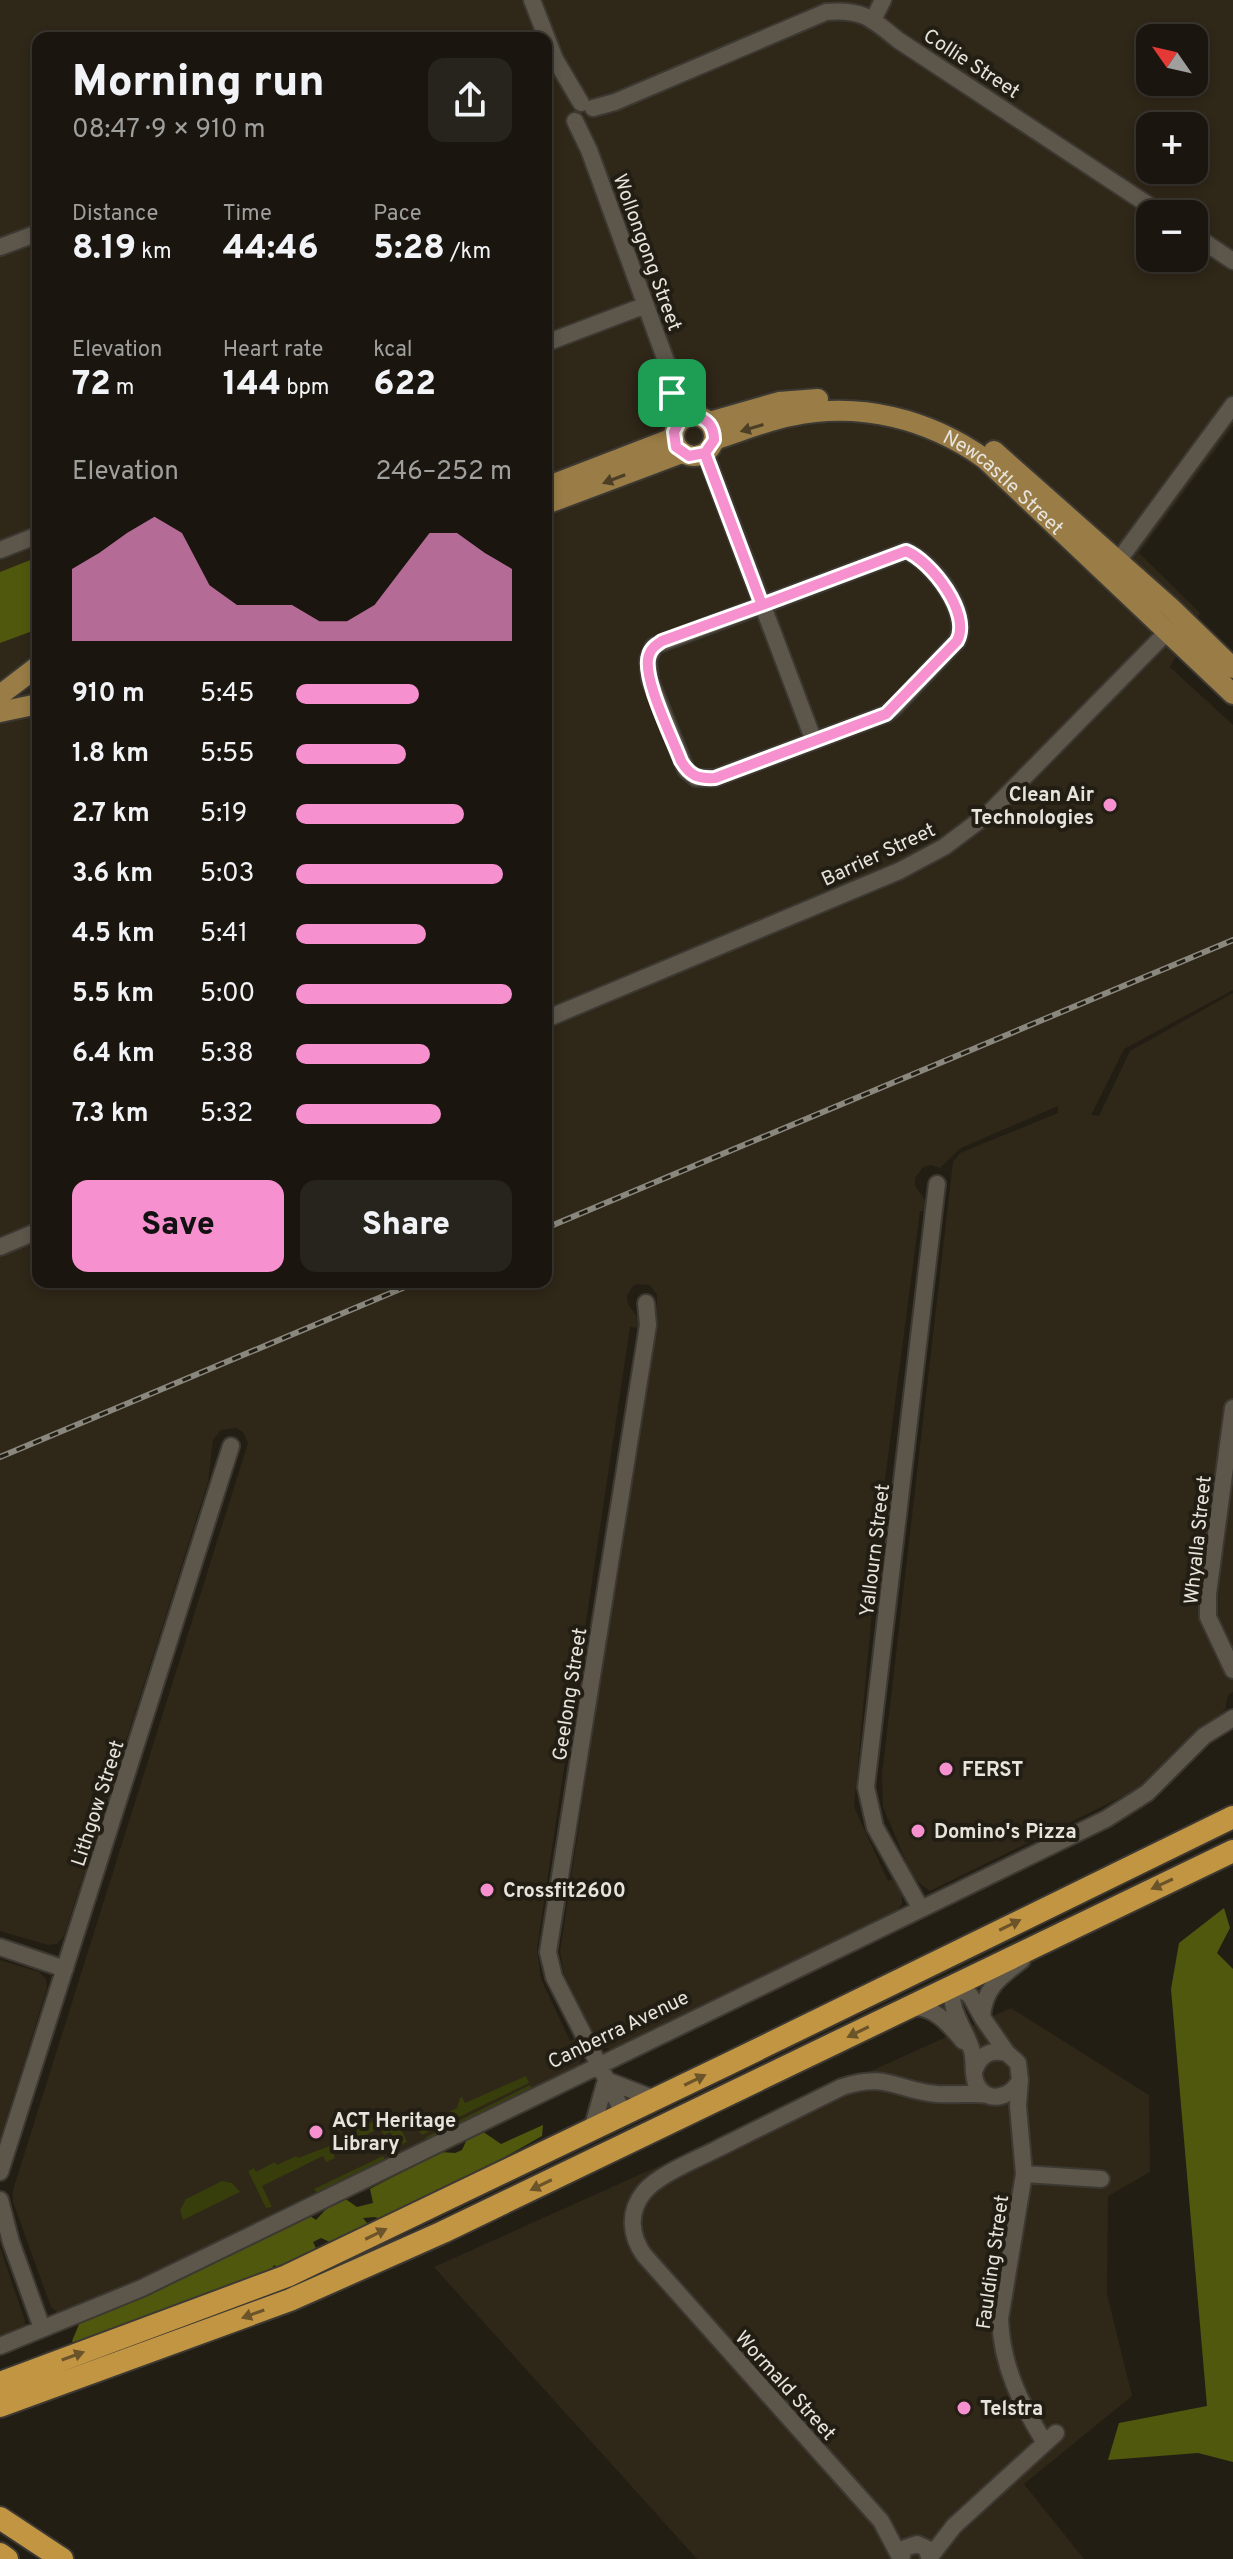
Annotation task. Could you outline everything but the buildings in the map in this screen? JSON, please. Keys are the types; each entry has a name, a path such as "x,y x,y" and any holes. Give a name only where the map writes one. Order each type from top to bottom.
{"highway":[{"path":"0,2383 287,2276 342,2251 1233,1817"},
{"path":"0,2406 325,2285 443,2232 1233,1851"},
{"path":"953,1985 956,1967 975,1942"},
{"path":"848,2004 933,1977 953,1985"},
{"path":"624,2114 635,2124 646,2127 670,2123"},
{"path":"611,2151 621,2140 625,2128 624,2114"},
{"path":"325,2285 325,2273 342,2251"},
{"path":"287,2276 316,2276 325,2285"},
{"path":"0,2415 79,2377"},
{"path":"0,2421 35,2407 79,2377"},
{"path":"0,2518 62,2559"},
{"path":"0,2554 7,2559"}],"main road":[{"name":"Newcastle Street","path":"552,485 694,435 791,416 857,411 924,425 957,439 985,459 1112,569 1166,633 1233,694"},
{"name":"Newcastle Street","path":"552,501 694,435"},
{"name":"Newcastle Street","path":"1112,569 1139,582 1233,670"},
{"path":"1139,582 1167,618 1166,633 1177,633 1188,638 1233,670"},
{"path":"0,695 32,671"},
{"path":"0,712 32,703"}],"street":[{"name":"Wollongong Street","path":"532,0 544,32"},
{"path":"826,12 848,0"},
{"path":"873,20 883,0"},
{"name":"Collie Street","path":"584,114 826,12 846,10 873,20 898,40 1141,200"},
{"name":"Wollongong Street","path":"552,52 584,114 589,150 669,369 814,741"},
{"path":"0,247 32,235"},
{"path":"1208,244 1233,261"},
{"path":"552,341 646,305"},
{"path":"1112,569 1233,405"},
{"path":"0,550 32,537"},
{"path":"906,551 943,582 962,628 960,636 886,714 715,778 696,778 681,761 650,680 648,660 654,646 762,605 906,551"},
{"name":"Barrier Street","path":"552,1015 899,871 944,847 988,814 1166,633"},
{"name":"Yallourn Street","path":"921,1909 875,1827 866,1787 937,1184"},
{"path":"0,1247 32,1234"},
{"name":"Geelong Street","path":"624,2114 554,1977 548,1952 648,1325 646,1303"},
{"name":"Whyalla Street","path":"1233,1408 1208,1594 1208,1617 1233,1670"},
{"name":"Lithgow Street","path":"0,2172 231,1446"},
{"name":"Canberra Avenue","path":"0,2346 142,2288 602,2072 1135,1803 1204,1736 1233,1718"},
{"path":"1195,1834 1211,1818 1233,1807"},
{"path":"982,2017 985,1997 993,1985 1048,1939"},
{"path":"0,1947 65,1969"},
{"path":"990,2096 1003,2097 1011,2093 1020,2080 1018,2063 1007,2053 970,1995 953,1985 952,2004 972,2051 981,2091 1010,2112 1019,2125"},
{"path":"893,2015 915,2007 927,2009 972,2051"},
{"path":"938,2094 959,2091 975,2073 984,2055 1007,2053"},
{"path":"592,2129 602,2072"},
{"name":"Canberra Avenue","path":"602,2072 655,2099"},
{"name":"Wormald Street","path":"924,2551 881,2521 661,2277 638,2246 632,2228 633,2216 650,2186 687,2164 842,2087 878,2080 938,2094 990,2096"},
{"name":"Faulding Street","path":"924,2551 1051,2438 1017,2395 1004,2359 1001,2340 1000,2319 1024,2174 1019,2125 1020,2080"},
{"path":"1024,2174 1101,2179"},
{"path":"0,2200 11,2242 42,2328"},
{"name":"Wormald Street","path":"881,2521 901,2558"},
{"name":"Wormald Street","path":"901,2558 905,2548 924,2551"}],"shaded area":[{"path":"0,0 1233,0 1233,426 1139,553 1200,613 1170,667 1233,725 1233,990 1124,1049 1091,1115 1099,1116 1130,1051 1233,993 1233,1692 1228,1695 1225,1710 1177,1749 1138,1789 930,1891 913,1878 883,1807 882,1775 953,1162 960,1153 1058,1113 1058,1106 961,1148 940,1168 931,1165 923,1167 915,1178 915,1186 926,1201 928,1211 920,1211 882,1502 854,1807 888,1881 895,1878 902,1893 902,1904 894,1914 613,2050 599,2046 564,1974 560,1952 657,1303 657,1295 650,1285 637,1284 627,1296 640,1325 639,1328 630,1327 537,1949 541,1979 570,2041 579,2037 583,2049 576,2068 73,2314 60,2315 51,2307 13,2202 13,2190 248,1443 243,1432 236,1428 221,1430 213,1440 208,1482 64,1936 57,1944 48,1945 0,1931"},
{"path":"0,1960 39,1972 46,1979 47,1988 0,2139"},
{"path":"1011,2008 1149,2095 1150,2172 1108,2196 1107,2294 1132,2396 1024,2484 1084,2559 697,2559 434,2267"},
{"path":"0,2247 25,2321 24,2328 0,2341"}],"green space":[{"path":"32,559 32,631 0,643 0,572"},
{"path":"1224,1908 1230,1928 1217,1953 1233,1969 1233,2462 1198,2453 1108,2460 1119,2423 1207,2406 1171,1989 1179,1943"},
{"path":"526,2076 529,2083 422,2135 416,2128 457,2108 462,2097 465,2103"},
{"path":"530,2085 533,2091 434,2138 424,2138"},
{"path":"395,2116 407,2142 391,2149 389,2145 395,2141 390,2132 384,2135 380,2128 358,2139 361,2146 352,2150 349,2144 344,2147 342,2141 357,2133 356,2130 378,2119 383,2122"},
{"path":"543,2125 542,2136 391,2221 363,2218 371,2228 332,2243 321,2238 313,2242 318,2252 285,2272 274,2265 267,2277 77,2346 72,2341 80,2322 310,2216 316,2220 329,2206 344,2198 357,2207 373,2203 370,2189 440,2152 462,2150 468,2137 482,2131 501,2144"},
{"path":"335,2144 338,2150 333,2152 335,2158 326,2162 323,2156 262,2186 272,2207 266,2208 248,2171 254,2168 256,2172 275,2162 277,2165"},
{"path":"383,2156 386,2162 318,2195 314,2189"},
{"path":"222,2181 232,2183 240,2192 183,2220 180,2210 186,2199"}],"railway":[{"path":"552,1225 1233,940"},
{"path":"0,1457 403,1288"}],"place":[{"name":"Clean Air Technologies","path":"1110,805"},
{"name":"FERST","path":"946,1769"},
{"name":"Domino's Pizza","path":"918,1831"},
{"name":"Crossfit2600","path":"487,1890"},
{"name":"ACT Heritage Library","path":"316,2132"},
{"name":"Telstra","path":"964,2408"}],"route":[{"path":"672,393 669,369 682,387 695,416 703,418 712,427 714,440 705,453 707,460 762,605 906,551 943,582 962,628 957,641 886,714 715,778 696,778 681,761 650,680 649,653 662,641 762,605 705,453 689,456 676,447 673,438 679,422 672,393"}]}
